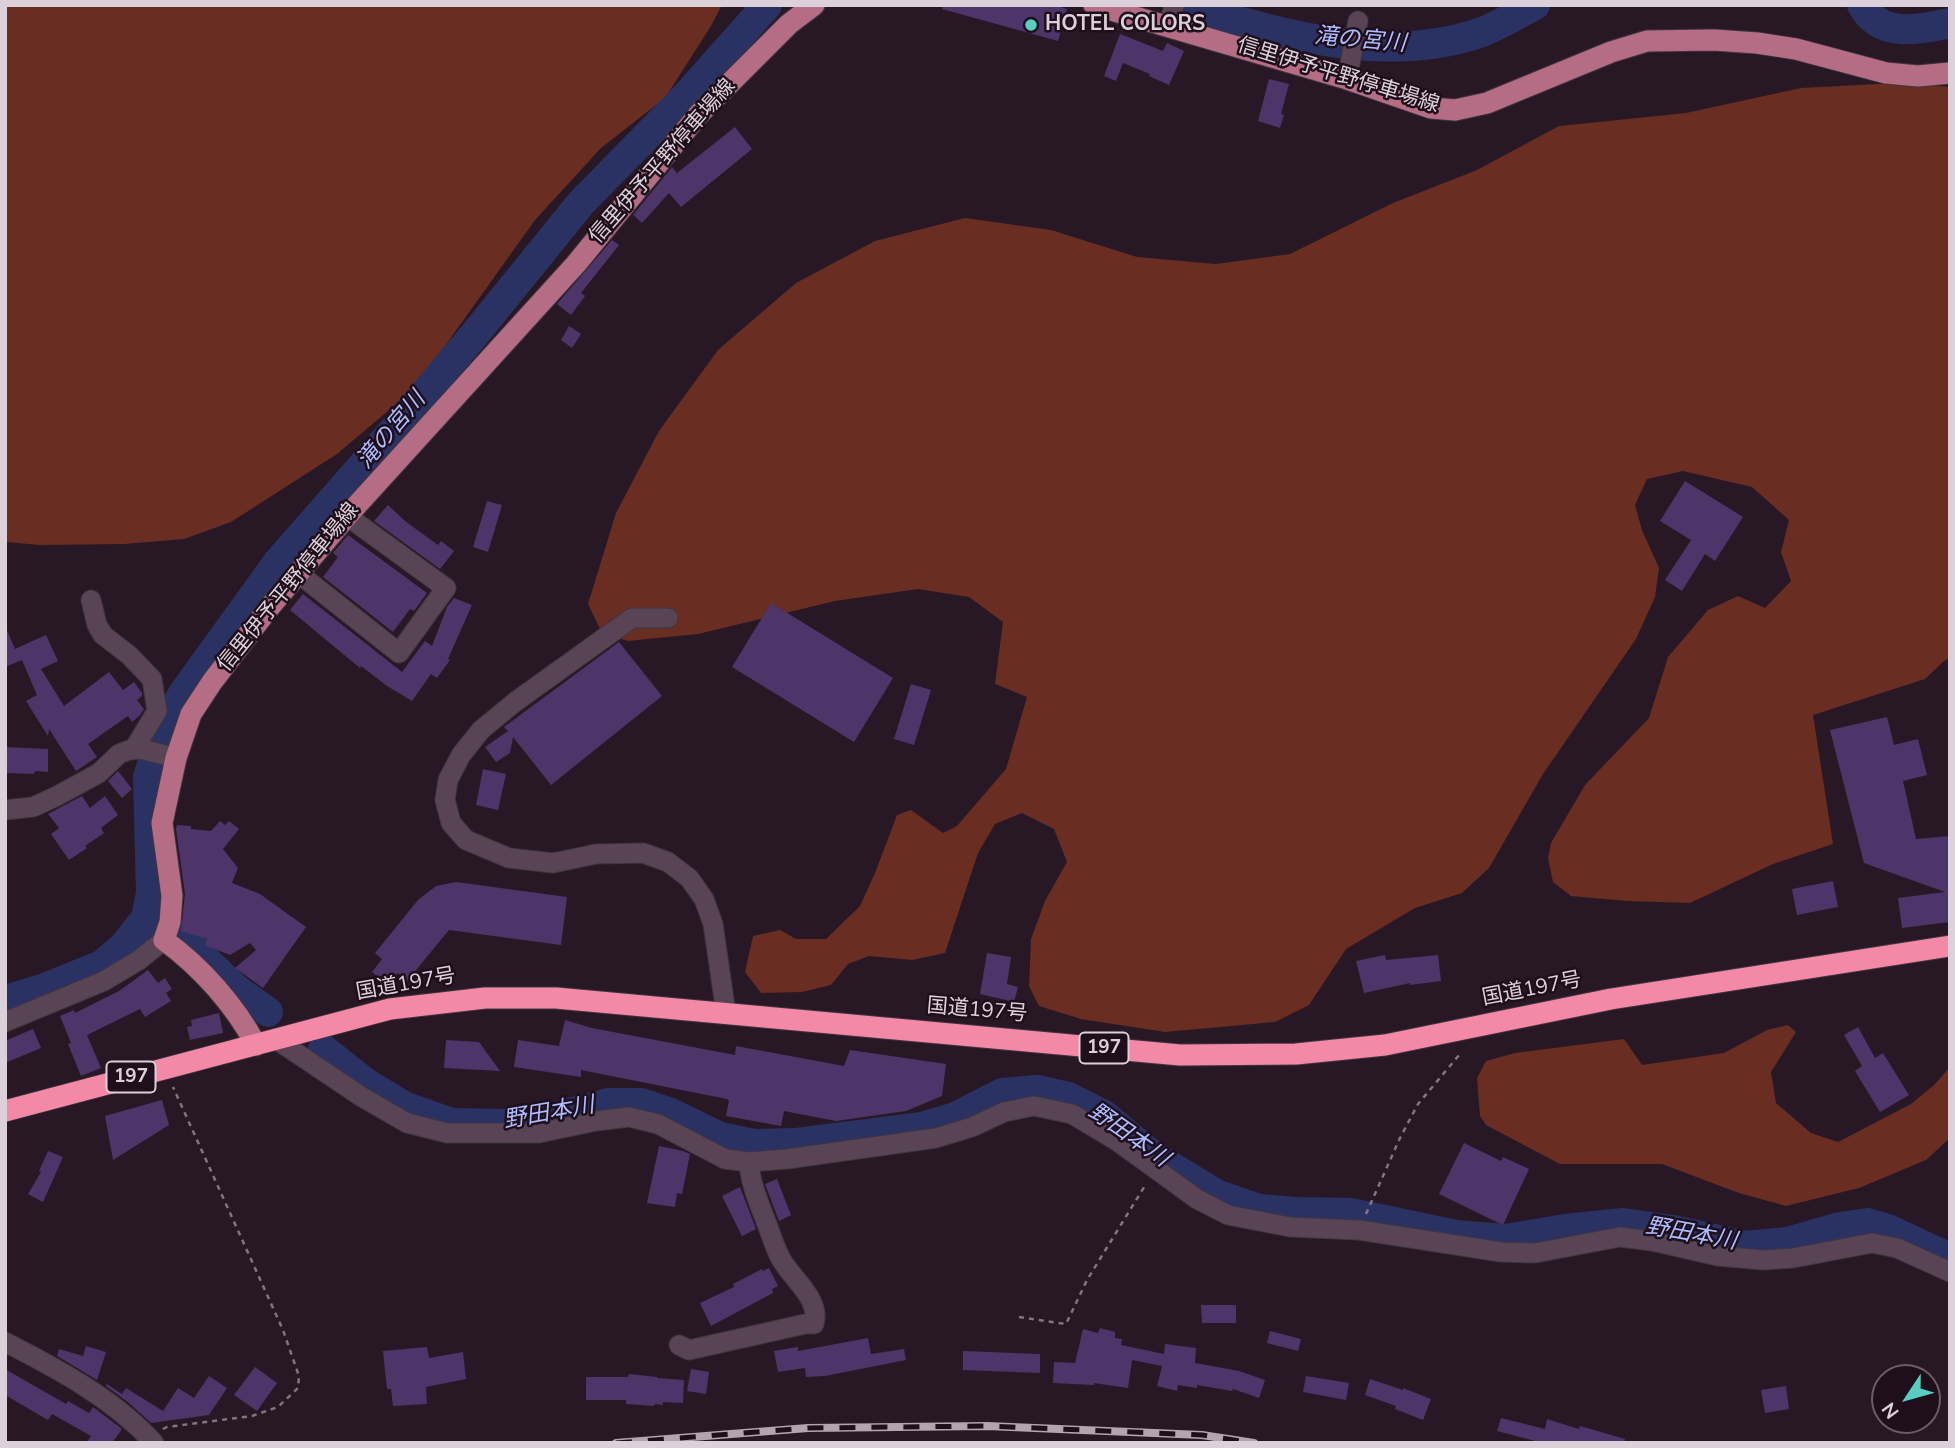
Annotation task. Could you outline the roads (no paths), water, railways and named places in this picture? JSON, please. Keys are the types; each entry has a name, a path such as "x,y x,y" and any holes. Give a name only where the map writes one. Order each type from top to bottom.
{"highway":[{"name":"国道197号","path":"5,1111 390,1009 485,998 556,998 1180,1055 1296,1054 1385,1045 1611,999 1950,946"}],"main road":[{"name":"信里伊予平野停車場線","path":"164,940 170,922 172,896 162,823 173,757 191,714 212,682 298,573 576,264 699,114 789,24 814,5"},
{"name":"信里伊予平野停車場線","path":"1094,5 1171,16 1349,72 1431,108 1455,110 1487,103 1611,52 1647,41 1714,40 1757,43 1886,73 1918,76 1950,73"},
{"path":"164,940 187,957 244,1021 267,1042"}],"street":[{"path":"1349,72 1359,21"},
{"path":"298,573 399,653 446,588 347,516"},
{"path":"91,600 97,625 103,635 129,655 152,679 157,712 137,749"},
{"path":"668,618 632,618 515,702 481,730 461,755 448,780 445,800 452,823 466,840 509,858 553,863 596,854 643,853 668,862 689,878 704,899 713,924 726,1013"},
{"path":"5,810 33,807 57,796 99,773 118,754 129,750 137,749 173,757"},
{"path":"5,1022 104,981 139,960 164,940"},
{"path":"267,1042 407,1123 447,1133 538,1133 629,1117 658,1124 725,1158 749,1162 936,1138 972,1127 1004,1112 1034,1106 1072,1114 1116,1141 1197,1199 1228,1215 1290,1227 1359,1230 1501,1252 1535,1253 1620,1237 1652,1241 1718,1256 1763,1260 1793,1258 1872,1243 1897,1248 1950,1272"},
{"path":"679,1345 689,1350 814,1324 812,1303 781,1259 774,1244 750,1177 749,1162"},
{"path":"5,1342 94,1393 136,1423 152,1440"}],"waterway":[{"name":"滝の宮川","path":"5,1000 45,988 102,965 123,947 146,918 151,893 148,777 164,727 184,692 278,562 394,430 581,203 687,95 767,5"},
{"name":"滝の宮川","path":"1181,5 1292,35 1369,46 1445,42 1482,32 1535,5"},
{"name":"滝の宮川","path":"1862,5 1870,16 1889,27 1913,29 1950,23"},
{"name":"野田本川","path":"146,918 179,934 237,990 268,1012"},
{"name":"野田本川","path":"323,1049 366,1083 406,1107 451,1123 503,1124 554,1117 608,1103 641,1103 671,1113 720,1137 754,1144 797,1143 922,1127 955,1117 1002,1093 1037,1090 1068,1097 1104,1115 1152,1155 1218,1195 1259,1209 1351,1213 1456,1235 1506,1239 1623,1223 1673,1230 1745,1246 1788,1242 1840,1227 1868,1223 1888,1229 1950,1258"}],"railway":[{"path":"616,1443 808,1428 987,1426 1202,1435 1254,1443"}],"place":[{"name":"HOTEL COLORS","path":"1031,25"}]}
